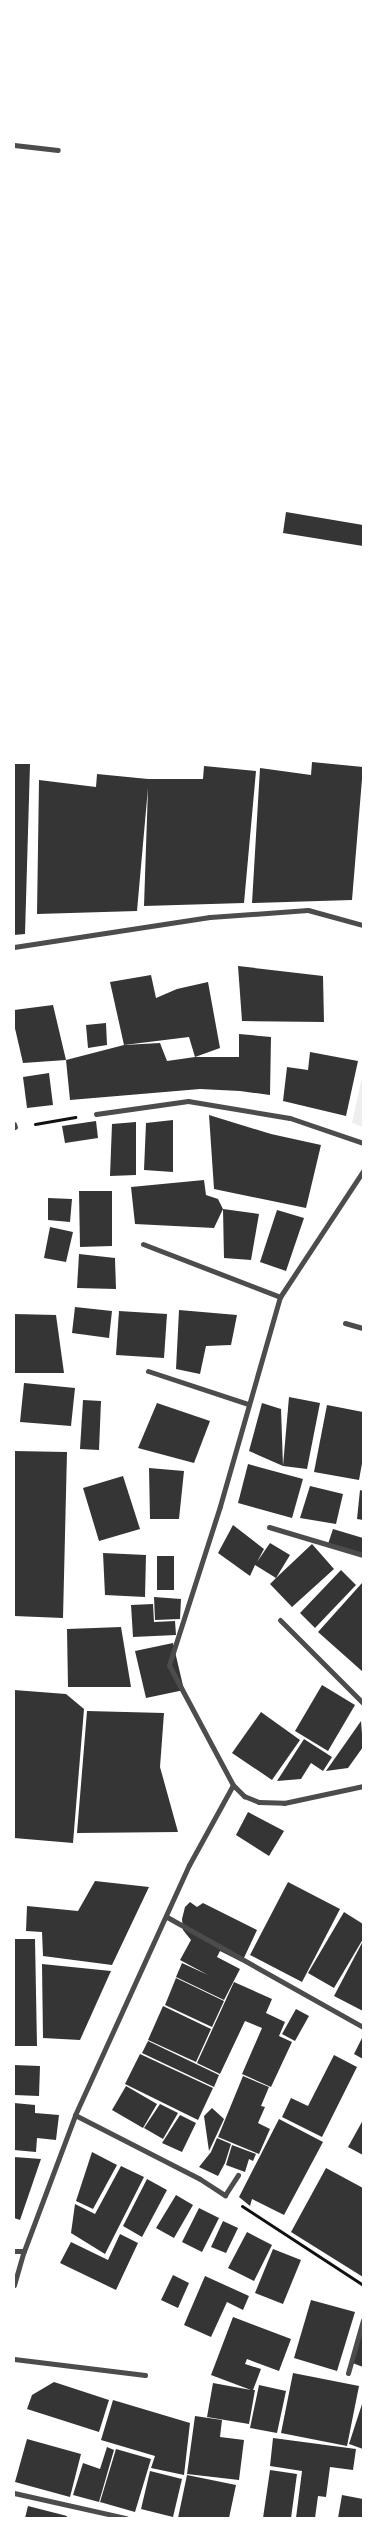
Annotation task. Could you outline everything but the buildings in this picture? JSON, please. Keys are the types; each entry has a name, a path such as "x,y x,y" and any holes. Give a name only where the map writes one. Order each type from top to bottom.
{"street":[{"path":"14,145 58,150"},
{"path":"14,947 220,916 308,910 363,925"},
{"path":"96,1114 188,1101 290,1118 363,1143"},
{"path":"363,1171 280,1297 220,1506 169,1665 233,1785 244,1796 259,1802 284,1803 363,1786"},
{"path":"143,1244 280,1297"},
{"path":"345,1323 363,1328"},
{"path":"148,1371 248,1404"},
{"path":"269,1527 363,1555"},
{"path":"280,1620 363,1704"},
{"path":"14,2285 24,2251 75,2115 167,1917 189,1865 233,1785"},
{"path":"167,1917 363,2027"},
{"path":"75,2115 200,2179 225,2195 238,2175"},
{"path":"14,2251 24,2251"},
{"path":"348,2372 363,2320"},
{"path":"14,2359 145,2375"},
{"path":"14,2493 126,2518"}],"path":[{"path":"14,1125 96,1114"},
{"path":"225,2195 363,2285"}],"shaded area":[{"path":"363,1073 363,1127 352,1123"}]}
